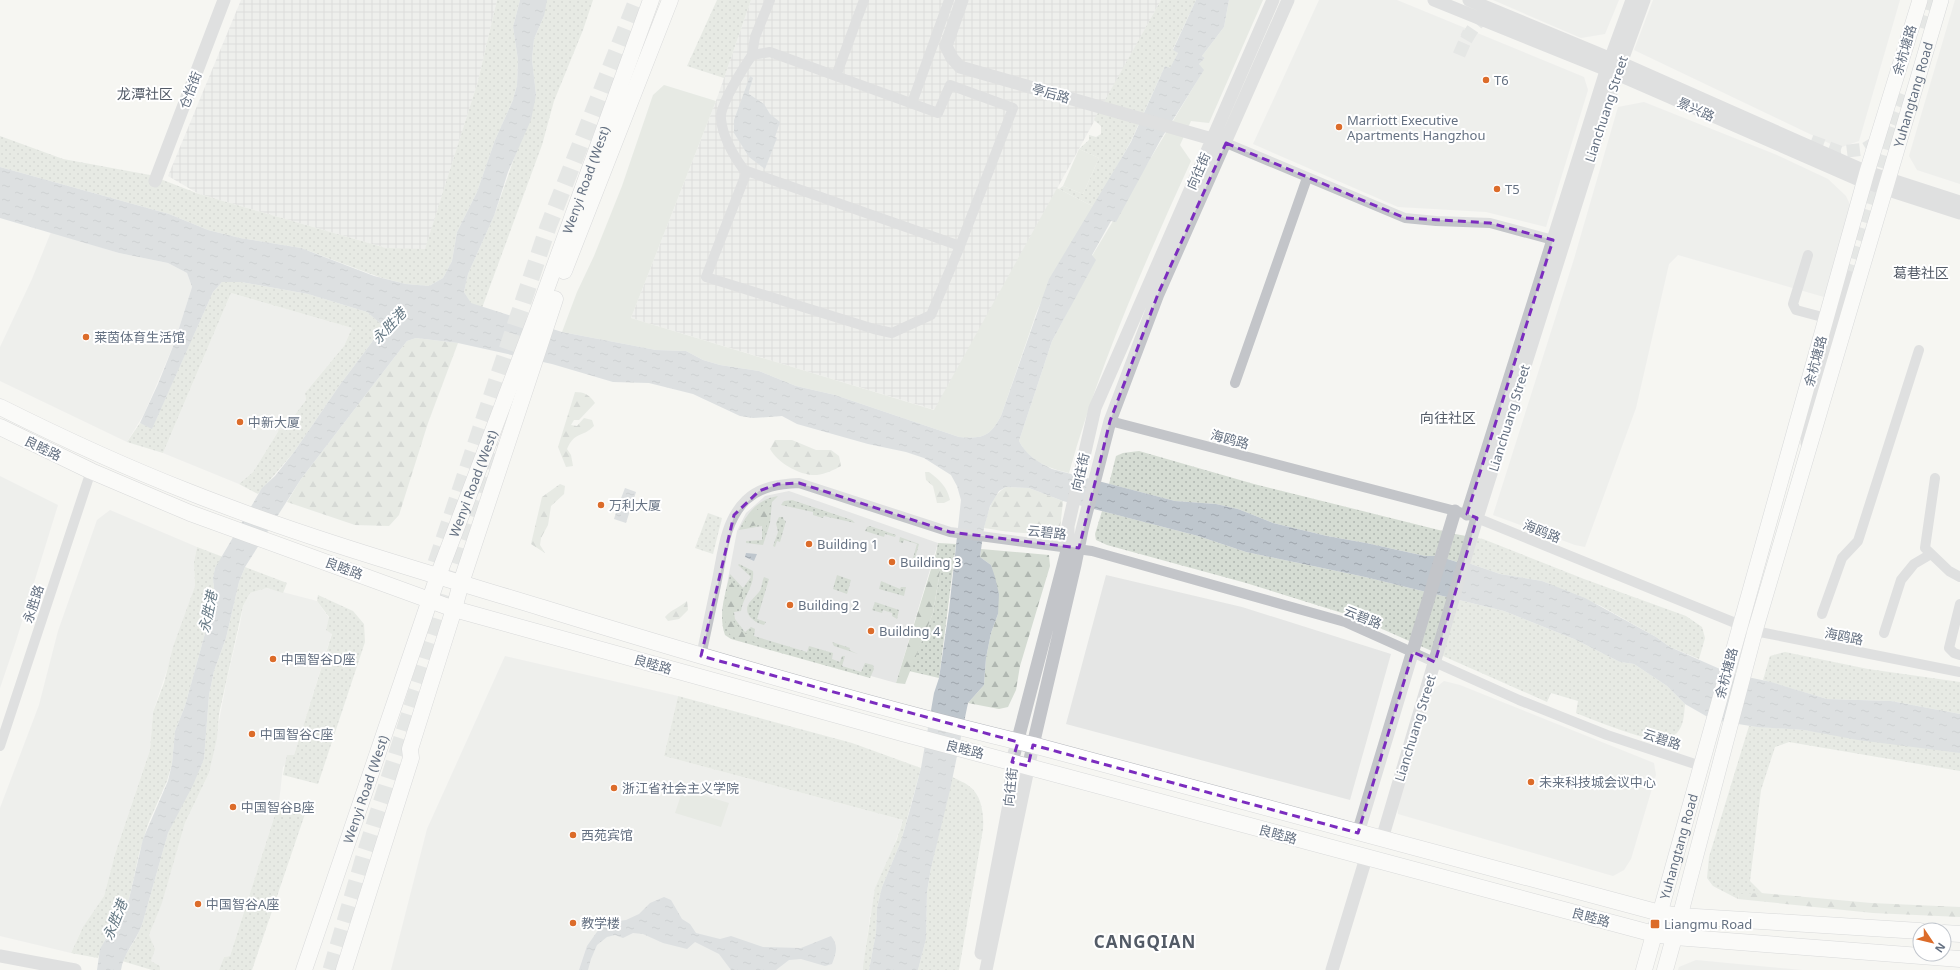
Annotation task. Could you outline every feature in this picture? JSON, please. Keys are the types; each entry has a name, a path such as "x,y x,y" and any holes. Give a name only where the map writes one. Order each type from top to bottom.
{"main road":[{"name":"Wenyi Road (West)","path":"304,970 438,576 523,370 545,311 651,0"},
{"name":"Wenyi Road (West)","path":"545,311 565,268 670,0"},
{"name":"余杭塘路","path":"1712,723 1789,455 1865,177 1920,0"},
{"name":"Yuhangtang Road","path":"1887,185 1941,0"},
{"name":"余杭塘路","path":"1731,727 1756,631 1887,185"},
{"name":"Wenyi Road (West)","path":"344,970 411,758 410,749 454,609 460,583 523,370"},
{"name":"良睦路","path":"0,407 82,448 228,507 290,528 460,583 701,656 980,733 1026,743 1660,913 1680,916 1912,930"},
{"name":"良睦路","path":"0,427 91,471 217,524 282,545 431,599 454,609 902,733 1654,934 1675,937 1960,959"},
{"name":"Yuhangtang Road","path":"1644,970 1712,723"},
{"name":"Yuhangtang Road","path":"1680,916 1731,727"},
{"path":"1665,970 1680,916"}],"street":[{"name":"仓怡街","path":"155,181 224,0"},
{"path":"770,0 755,37 752,56 729,94 720,118 730,150 744,170 960,246"},
{"path":"836,76 864,0"},
{"path":"912,103 949,0"},
{"name":"亭后路","path":"962,0 946,46 952,58 960,67 1212,139"},
{"name":"向往街","path":"1073,547 1068,526 1095,408 1272,0"},
{"name":"向往街","path":"986,970 1007,874 1028,766 1026,743 1073,547 1082,530 1110,421 1158,294 1288,0"},
{"name":"景兴路","path":"1434,0 1614,66"},
{"name":"景兴路","path":"1469,0 1865,177 1960,213"},
{"name":"Lianchuang Street","path":"1358,833 1445,544 1466,515 1614,66 1632,0"},
{"name":"Lianchuang Street","path":"1382,839 1468,550 1466,515 1553,240 1614,66 1644,0"},
{"path":"747,171 706,277 874,329 892,333 931,315 960,246 1014,108 950,85 938,112 770,52 752,56"},
{"path":"1226,143 1405,218 1490,223 1553,240"},
{"path":"1235,383 1307,178"},
{"name":"景兴路","path":"1887,185 1960,202"},
{"path":"1808,255 1794,304 1796,310 1826,318"},
{"path":"1789,455 1803,427 1847,277 1808,426 1806,459"},
{"path":"1822,614 1842,558 1858,541 1919,350"},
{"name":"海鸥路","path":"1110,421 1466,515 1740,626 1756,631 1960,672"},
{"name":"永胜路","path":"0,746 91,471"},
{"path":"1935,478 1924,548 1949,571 1960,577"},
{"name":"云碧路","path":"701,656 729,528 734,515 746,500 759,491 778,484 799,483 950,532 1001,540 1073,547 1345,622 1519,700 1607,735 1701,766"},
{"path":"1884,634 1901,580 1914,564 1931,554"},
{"path":"1960,604 1949,648 1954,653 1960,655"},
{"name":"向往街","path":"978,970 1010,799 1012,762 1026,743"},
{"path":"1332,970 1366,858"},
{"path":"0,956 75,970"}],"highlighted area":[{"path":"1226,143 1405,218 1490,223 1553,240 1467,514 1477,518 1435,662 1413,652 1358,833 1033,745 1028,766 1012,762 1018,742 701,656 734,515 759,491 778,484 799,483 950,532 1079,548 1110,421 1158,294"}],"shaded area":[{"path":"241,0 497,0 478,81 425,250 386,248 199,194 168,176"},
{"path":"751,0 1161,0 935,410 631,318 716,101"},
{"path":"1319,0 1397,0 1584,77 1588,90 1546,227 1486,212 1398,207 1253,144"},
{"path":"1493,0 1619,0 1605,34 1581,38"},
{"path":"1653,0 1900,0 1859,141 1839,148 1634,50"},
{"path":"1955,0 1960,0 1960,184 1917,170 1909,156"},
{"path":"1644,102 1777,155 1828,179 1846,196 1852,209 1824,297 1678,255 1669,264 1636,408 1585,547 1575,545 1493,515 1574,259 1618,107"},
{"path":"51,232 119,253 168,263 187,273 192,287 174,344 144,414 127,442 0,381 0,347 32,279"},
{"name":"中新大厦","path":"231,293 352,328 344,346 305,393 306,400 284,429 279,430 253,472 239,484 163,453"},
{"path":"0,476 58,505 0,688"},
{"path":"789,491 938,543 896,683 728,636 722,611 737,531 746,513 765,496"},
{"path":"110,510 197,547 194,562 195,586 153,712 150,750 115,854 104,896 82,929 71,953 0,936 0,808 39,705 58,631 97,520"},
{"path":"1106,575 1242,607 1391,654 1350,800 1066,724"},
{"path":"267,588 317,601 329,618 326,630 332,633 294,755 283,767 279,802 230,956 224,957 219,970 160,970 160,966 151,961 149,935 162,902 185,823 209,773 243,606 250,593"},
{"name":"浙江省社会主义学院","path":"505,656 678,696 664,756 903,820 870,916 863,970 391,970 427,829"},
{"path":"1444,681 1460,685 1654,763 1656,775 1631,859 1624,870 1613,876 1398,814 1397,805 1433,690"},
{"path":"1696,960 1802,970 1678,970 1679,967"}],"green space":[{"path":"497,0 520,0 513,27 518,60 517,85 513,100 495,140 477,192 457,232 452,261 443,278 429,286 406,284 379,277 301,248 240,238 208,230 169,214 0,167 0,136 63,159 150,175 199,194 386,248 425,249 478,81"},
{"path":"541,0 593,0 583,30 554,101 542,145 482,308 471,304 464,292 468,274 494,216 536,95 532,59 534,39 544,16"},
{"path":"717,0 751,0 724,78 687,66"},
{"path":"1161,0 1196,0 1173,49 1178,53 1170,69 1165,66 1131,141 1094,207 1059,189 1063,186 1083,194 1099,158 1079,149 1089,140 1089,135 1096,137 1101,134 1101,126 1094,120"},
{"path":"1229,0 1263,0 1209,123 1191,121 1180,145 1191,161 1124,314 1094,393 1069,473 1054,469 1034,459 1023,448 1019,441 1052,341 1068,311 1092,256 1203,71 1199,64 1205,58 1202,56 1224,27"},
{"path":"664,85 716,101 631,318 934,410 1057,188 1094,207 1059,263 1037,311 1001,416 989,432 974,438 959,437 835,395 796,386 759,371 720,365 703,360 686,351 656,350 562,332 577,292 594,256 622,186 653,95"},
{"path":"1079,149 1099,158 1083,194 1063,186"},
{"path":"222,282 241,282 308,294 367,312 381,324 378,334 339,386 294,452 258,494 239,484 253,472 279,430 284,429 306,400 305,393 344,346 352,328 231,293 163,453 127,442 140,423 152,428 213,292"},
{"path":"416,338 458,343 428,423 399,515 389,526 355,525 287,502 301,479 407,341"},
{"path":"575,392 586,394 595,403 579,420 574,420 571,425 577,426 584,418 592,420 594,426 590,430 576,437 570,443 567,449 571,455 573,466 566,467 558,447"},
{"path":"775,440 792,440 816,450 831,450 839,456 841,466 829,472 817,475 810,475 797,471 784,464 770,449"},
{"path":"1139,451 1254,484 1455,534 1483,539 1584,579 1686,616 1702,627 1705,638 1699,659 1670,647 1656,637 1601,606 1542,581 1500,574 1471,564 1457,562 1438,556 1425,556 1327,536 1273,523 1238,509 1216,504 1175,501 1109,484 1116,456 1123,453"},
{"path":"925,472 929,472 940,481 947,491 950,500 944,503 937,503 933,486 926,480"},
{"path":"560,484 565,486 564,494 551,506 548,525 541,538 540,545 545,553 531,544 542,497"},
{"path":"1006,487 1029,488 1063,501 1060,529 1042,533 1032,533 984,528 991,505 997,495"},
{"path":"778,496 772,502 770,523 763,545 746,543 746,541 762,540 762,526 739,530 746,518 759,504 765,500"},
{"path":"792,500 852,520 855,523 824,516 823,518 813,515 813,512 781,505 784,501"},
{"path":"769,501 771,503 764,533 763,524 748,527 744,525 748,517"},
{"path":"1102,511 1198,536 1246,552 1365,577 1504,611 1574,639 1620,662 1634,664 1667,686 1685,704 1681,726 1677,733 1663,740 1645,738 1576,713 1578,701 1551,693 1547,702 1355,617 1246,583 1107,545 1096,540 1095,534"},
{"path":"708,513 722,518 713,554 695,548"},
{"path":"779,517 783,517 786,521 780,542 777,541 775,547 773,546 778,532 776,523"},
{"path":"870,526 896,535 895,537 885,534 884,537 865,531 867,527"},
{"path":"900,537 919,544 915,558 913,558 917,544 904,540 903,543 899,542"},
{"path":"938,543 956,544 939,678 909,671 933,613 940,571 936,553"},
{"path":"197,547 223,557 215,568 213,578 214,588 212,608 185,706 175,731 172,764 167,781 148,824 139,854 129,899 105,940 98,958 71,953 83,927 104,896 115,854 150,750 153,712 164,683 173,647 195,586 194,562"},
{"path":"981,549 1049,555 1050,566 1020,666 1016,690 1008,707 999,709 968,703 984,685 986,658 991,633 998,614 991,565 980,557"},
{"path":"936,553 940,571 933,613 905,684 896,683"},
{"path":"739,564 753,571 751,587 741,611 734,612 735,619 745,632 751,627 755,629 754,636 807,652 809,646 833,653 832,659 840,662 842,656 845,656 842,666 861,672 865,663 873,665 874,669 870,678 731,639 725,635 722,612 730,574 743,588 751,577 738,565"},
{"path":"245,567 287,583 283,593 267,588 250,593 243,606 219,714 217,738 209,773 185,823 162,903 149,935 155,949 151,961 160,966 160,970 152,970 122,961 142,925 168,833 204,759 209,695 214,671 226,638 239,582"},
{"path":"837,575 851,580 847,594 833,589"},
{"path":"764,577 769,579 757,619 766,622 764,625 751,618 747,611 747,607 760,591"},
{"path":"881,581 900,589 901,587 906,587 904,596 879,589"},
{"path":"732,582 742,591 740,603 732,612 733,621 745,634 753,632 752,636 763,641 763,644 739,639 732,636 728,632 725,610 727,594"},
{"path":"318,595 353,611 364,624 365,642 318,784 283,775 287,755 294,755 332,634 326,630 329,617 317,601"},
{"path":"687,601 688,610 679,619 668,621 665,617"},
{"path":"875,602 899,610 897,619 892,616 892,613 883,610 882,613 872,610"},
{"path":"832,642 850,648 849,650 858,654 834,646"},
{"path":"1785,652 1868,669 1960,682 1960,714 1891,701 1827,699 1763,680 1770,656"},
{"path":"678,696 852,743 921,768 901,841 882,887 877,908 876,933 869,970 863,970 863,966 875,888 897,839 903,820 664,756"},
{"path":"1749,726 1804,730 1957,752 1960,753 1960,771 1789,742 1775,747 1761,790 1750,881 1763,894 1739,894 1738,899 1713,886 1707,878 1709,857"},
{"path":"952,777 965,783 977,795 983,818 983,829 959,970 918,970 926,939 927,892 931,868"},
{"path":"683,789 729,803 721,827 675,813"},
{"path":"279,802 307,808 252,970 219,970 224,957 230,956"},
{"path":"1761,893 1871,903 1960,907 1960,917 1873,913 1738,899 1739,894"}],"water":[{"name":"永胜港","path":"520,0 547,0 544,16 534,39 532,59 536,95 531,120 508,172 494,216 468,274 464,292 471,303 562,332 656,350 686,351 703,360 720,365 759,371 796,386 835,395 959,437 974,438 989,432 1001,416 1049,279 1131,142 1165,66 1170,68 1178,53 1173,50 1196,0 1229,0 1224,27 1202,56 1205,58 1199,64 1204,70 1161,139 1116,222 1111,221 1092,255 1096,260 1052,341 1019,441 1025,450 1037,461 1052,469 1175,501 1216,504 1238,509 1273,523 1327,536 1425,556 1438,556 1457,562 1471,564 1500,574 1542,581 1585,598 1656,637 1670,647 1729,673 1771,682 1827,699 1891,701 1960,714 1960,753 1858,740 1804,730 1757,727 1713,720 1685,704 1667,686 1634,664 1620,662 1574,639 1504,611 1365,577 1246,552 1198,536 1063,501 1029,488 1006,487 999,491 990,506 984,528 980,557 991,565 995,577 999,594 998,614 991,633 986,658 984,685 968,703 950,790 931,868 927,892 926,939 918,970 869,970 876,933 877,908 882,887 901,841 911,806 921,768 934,693 939,678 949,610 961,500 957,486 951,475 924,458 797,424 782,416 753,418 740,416 693,394 649,383 613,382 552,364 458,343 416,338 407,341 301,479 245,567 239,582 226,638 214,671 209,695 204,759 193,785 168,833 142,925 124,958 121,970 97,970 100,949 129,899 143,839 168,781 172,764 175,731 185,706 212,608 214,588 213,578 215,568 262,488 275,476 294,452 339,386 378,334 381,324 367,312 308,294 241,282 222,282 213,292 152,429 140,423 174,344 192,287 187,273 168,263 119,253 0,218 0,167 169,214 208,230 240,238 301,248 374,276 406,284 429,286 443,278 452,261 457,232 477,192 495,140 513,100 517,85 518,60 513,27"},
{"path":"750,76 753,78 749,94 764,104 770,114 780,122 775,137 777,138 765,169 749,157 734,133 734,120"},
{"path":"625,488 636,492 626,523 614,519 618,506 615,505 617,500 620,501"},
{"path":"746,553 757,554 754,561 745,557"},
{"path":"664,897 671,900 682,919 690,924 696,933 720,939 731,936 763,947 801,948 831,936 836,946 836,953 832,964 825,966 801,959 789,960 776,970 731,970 719,954 695,942 687,949 663,943 643,934 633,933 623,938 615,935 607,937 597,945 588,970 579,970 587,946 599,929 612,922 626,920 639,914 650,903"}],"tunnel":[{"path":"436,563 548,227 637,0"},
{"path":"1925,29 1933,0"},
{"path":"1466,40 1479,21 1491,16"},
{"path":"1459,55 1469,32"},
{"path":"1811,141 1840,152 1865,149 1890,134 1907,92"},
{"path":"1848,277 1895,128"},
{"path":"331,970 364,857 496,443"}],"place":[{"name":"T6","path":"1486,80"},
{"name":"Marriott Executive Apartments Hangzhou","path":"1339,127"},
{"name":"T5","path":"1497,189"},
{"name":"莱茵体育生活馆","path":"86,337"},
{"name":"中新大厦","path":"240,422"},
{"name":"万利大厦","path":"601,505"},
{"name":"Building 1","path":"809,544"},
{"name":"Building 3","path":"892,562"},
{"name":"Building 2","path":"790,605"},
{"name":"Building 4","path":"871,631"},
{"name":"中国智谷D座","path":"273,659"},
{"name":"中国智谷C座","path":"252,734"},
{"name":"未来科技城会议中心","path":"1531,782"},
{"name":"浙江省社会主义学院","path":"614,788"},
{"name":"中国智谷B座","path":"233,807"},
{"name":"西苑宾馆","path":"573,835"},
{"name":"中国智谷A座","path":"198,904"},
{"name":"教学楼","path":"573,923"},
{"name":"Liangmu Road","path":"1655,924"}],"district":[{"name":"龙潭社区","path":"145,94"},
{"name":"葛巷社区","path":"1921,273"},
{"name":"向往社区","path":"1448,418"},
{"name":"CANGQIAN","path":"1145,942"}]}
